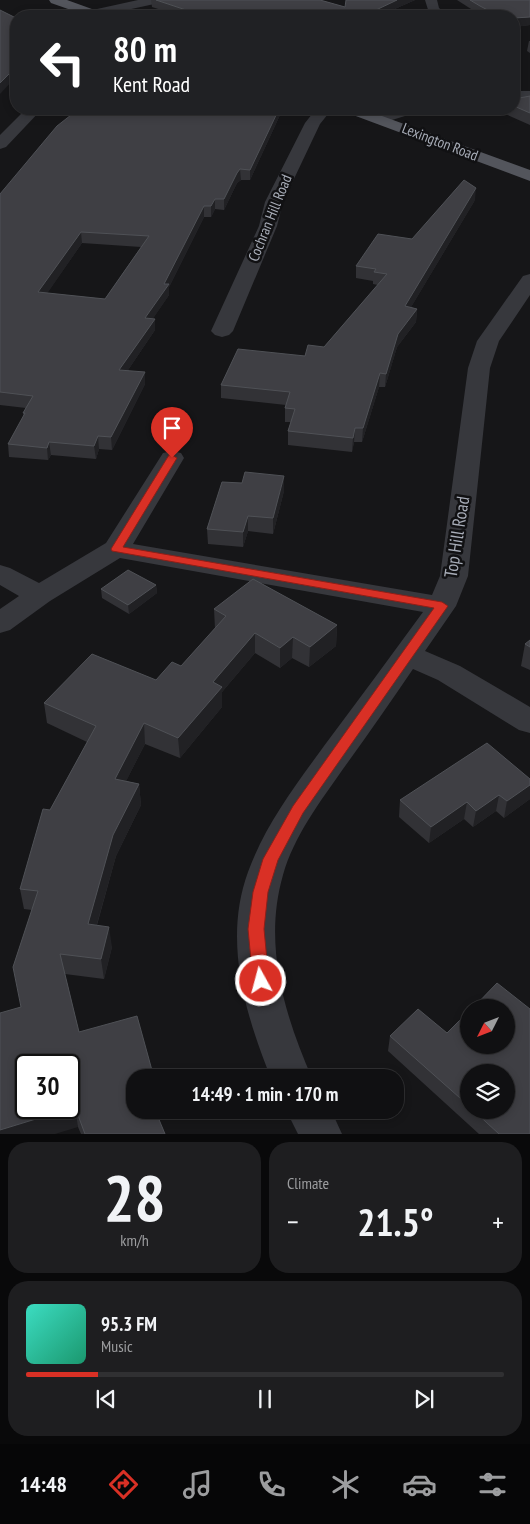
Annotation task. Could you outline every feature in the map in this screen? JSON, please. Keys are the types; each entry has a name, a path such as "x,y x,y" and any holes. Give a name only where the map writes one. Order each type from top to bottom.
{"main road":[{"path":"55,0 82,10"},
{"name":"Lexington Road","path":"367,115 530,176"}],"street":[{"path":"116,10 155,0"},
{"path":"0,144 28,115"},
{"name":"Cochran Hill Road","path":"222,331 268,226 274,202 313,124 320,115"},
{"path":"379,119 393,115"},
{"name":"Top Hill Road","path":"288,1069 266,1008 258,968 256,929 260,892 271,859 298,810 442,606 454,576 480,368 488,341 530,280"},
{"path":"0,623 40,595 116,549 172,458"},
{"path":"116,549 442,606"},
{"path":"0,574 40,595"},
{"path":"407,655 449,673 530,722"},
{"path":"313,1119 321,1134"}],"building":[{"path":"156,0 320,0 345,7 346,0 397,0 376,10 186,10"},
{"path":"470,0 530,0 530,17 520,18 520,10 488,10"},
{"path":"0,10 10,15 10,73 0,83"},
{"path":"530,96 530,113 520,109 520,98"},
{"path":"71,115 276,115 250,170 240,169 224,199 215,199 211,206 204,206 164,284 169,284 145,318 155,319 119,370 145,372 111,437 98,436 94,446 49,442 47,448 8,444 33,396 0,392 0,194 57,126","holes":["81,232 149,236 105,299 38,292"]},
{"path":"464,180 476,188 405,306 417,309 398,334 386,374 380,373 363,428 355,428 353,438 288,431 295,409 285,408 290,392 221,385 238,349 305,356 308,345 324,347 387,274 374,272 376,269 356,266 378,234 412,239"},
{"path":"245,472 284,476 273,518 248,516 243,532 207,529 222,482 242,483"},
{"path":"128,570 156,585 128,605 101,589"},
{"path":"253,579 337,625 310,647 293,637 280,648 255,633 213,682 222,687 178,738 144,723 115,779 139,784 113,835 88,924 109,927 101,959 60,954 79,1032 137,1016 152,1069 126,1069 126,1119 159,1119 165,1134 85,1134 79,1119 80,1054 15,1054 15,1119 36,1119 0,1130 0,1013 21,1007 13,967 38,891 20,889 43,809 50,810 96,726 44,703 92,654 156,680 172,662 181,666 226,616 214,609"},
{"path":"530,640 530,647 525,644"},
{"path":"487,743 530,779 530,785 507,801 499,795 476,811 467,802 431,827 400,800"},
{"path":"497,983 530,1009 530,1134 499,1134 483,1119 515,1119 515,1064 460,1064 460,1098 390,1036 418,1009 447,1033 460,1020 460,1054 515,1054 515,999 482,999"}],"route":[{"path":"172,458 116,549 442,606 298,810 271,859 260,892 256,929 258,968 261,981"}]}
